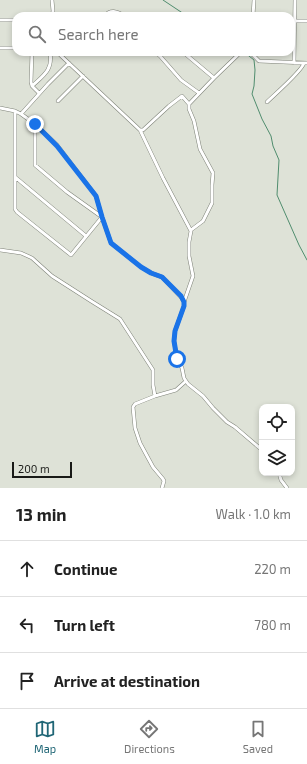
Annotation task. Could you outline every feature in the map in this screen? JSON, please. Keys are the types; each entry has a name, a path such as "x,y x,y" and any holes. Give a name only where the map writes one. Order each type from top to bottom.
{"street":[{"path":"52,0 53,12"},
{"path":"253,12 254,0"},
{"path":"294,12 295,0"},
{"path":"0,20 12,20"},
{"path":"295,21 307,21"},
{"path":"0,48 12,48"},
{"path":"32,56 31,82 32,86 39,93"},
{"path":"32,86 50,68 51,56"},
{"path":"62,56 140,130 191,231 189,256 193,276 175,331 174,341 177,359 182,368 186,382 203,396 228,422 259,447"},
{"path":"160,56 181,80 199,93"},
{"path":"189,56 214,78"},
{"path":"189,104 237,56"},
{"path":"254,56 259,61 305,63 296,75 267,102"},
{"path":"294,56 294,62"},
{"path":"21,114 39,93 69,63"},
{"path":"58,101 83,76"},
{"path":"140,130 143,130 182,96 189,104 200,149 213,173 212,203 203,221 190,230"},
{"path":"0,109 14,111 21,114 35,124 57,146 96,196 111,243 141,267 162,277 181,296 184,302"},
{"path":"14,111 15,209 17,212 71,255 102,217"},
{"path":"35,124 35,164 67,192 102,217"},
{"path":"15,177 86,236"},
{"path":"0,250 21,253 32,258 52,276 120,319 153,370 155,396"},
{"path":"162,488 164,478 153,467 140,443 135,428 134,407 135,404 176,390 186,382"},
{"path":"280,476 287,488"}],"waterway":[{"path":"163,0 181,12"},
{"path":"249,56 254,60 255,70 252,94 271,136 273,146 279,160 277,195 307,260"}],"route":[{"path":"35,124 57,146 96,196 111,243 141,267 162,277 181,296 184,306 175,331 174,341 177,359"}]}
